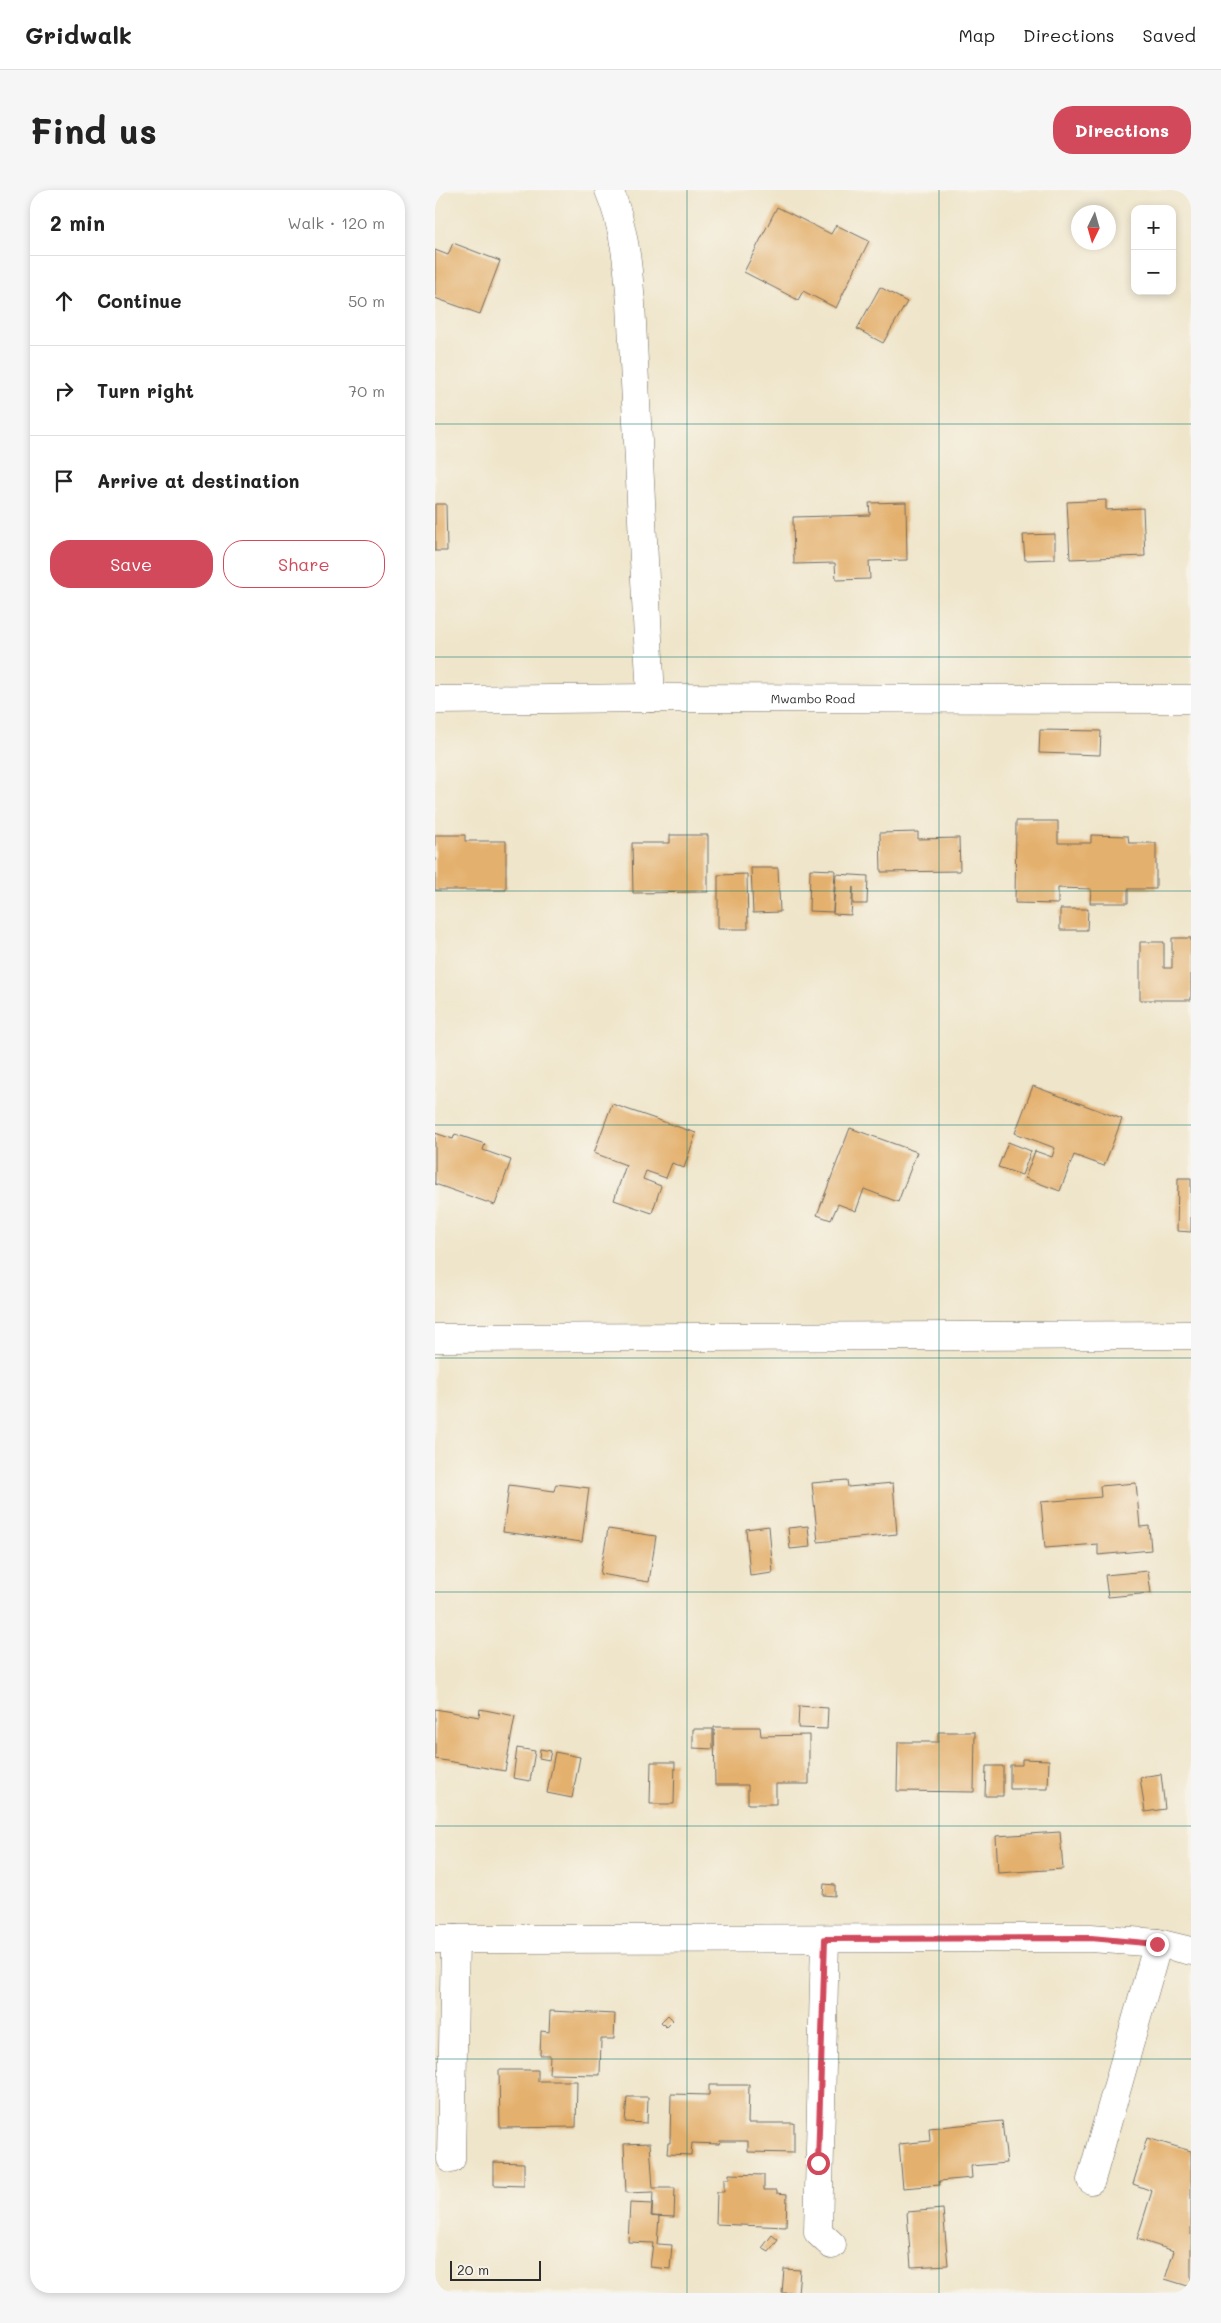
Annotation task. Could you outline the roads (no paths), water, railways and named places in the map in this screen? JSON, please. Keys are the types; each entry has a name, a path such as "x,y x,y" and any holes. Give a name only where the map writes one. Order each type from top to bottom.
{"street":[{"path":"609,190 619,215 627,262 631,303 651,698"},
{"name":"Mwambo Road","path":"435,700 651,698 1191,699"},
{"path":"435,1338 1191,1335"},
{"path":"451,2159 445,1939 1091,1938 1157,1944 1191,1951"},
{"path":"825,1939 818,2232 832,2245"},
{"path":"1091,2180 1157,1944"}]}
